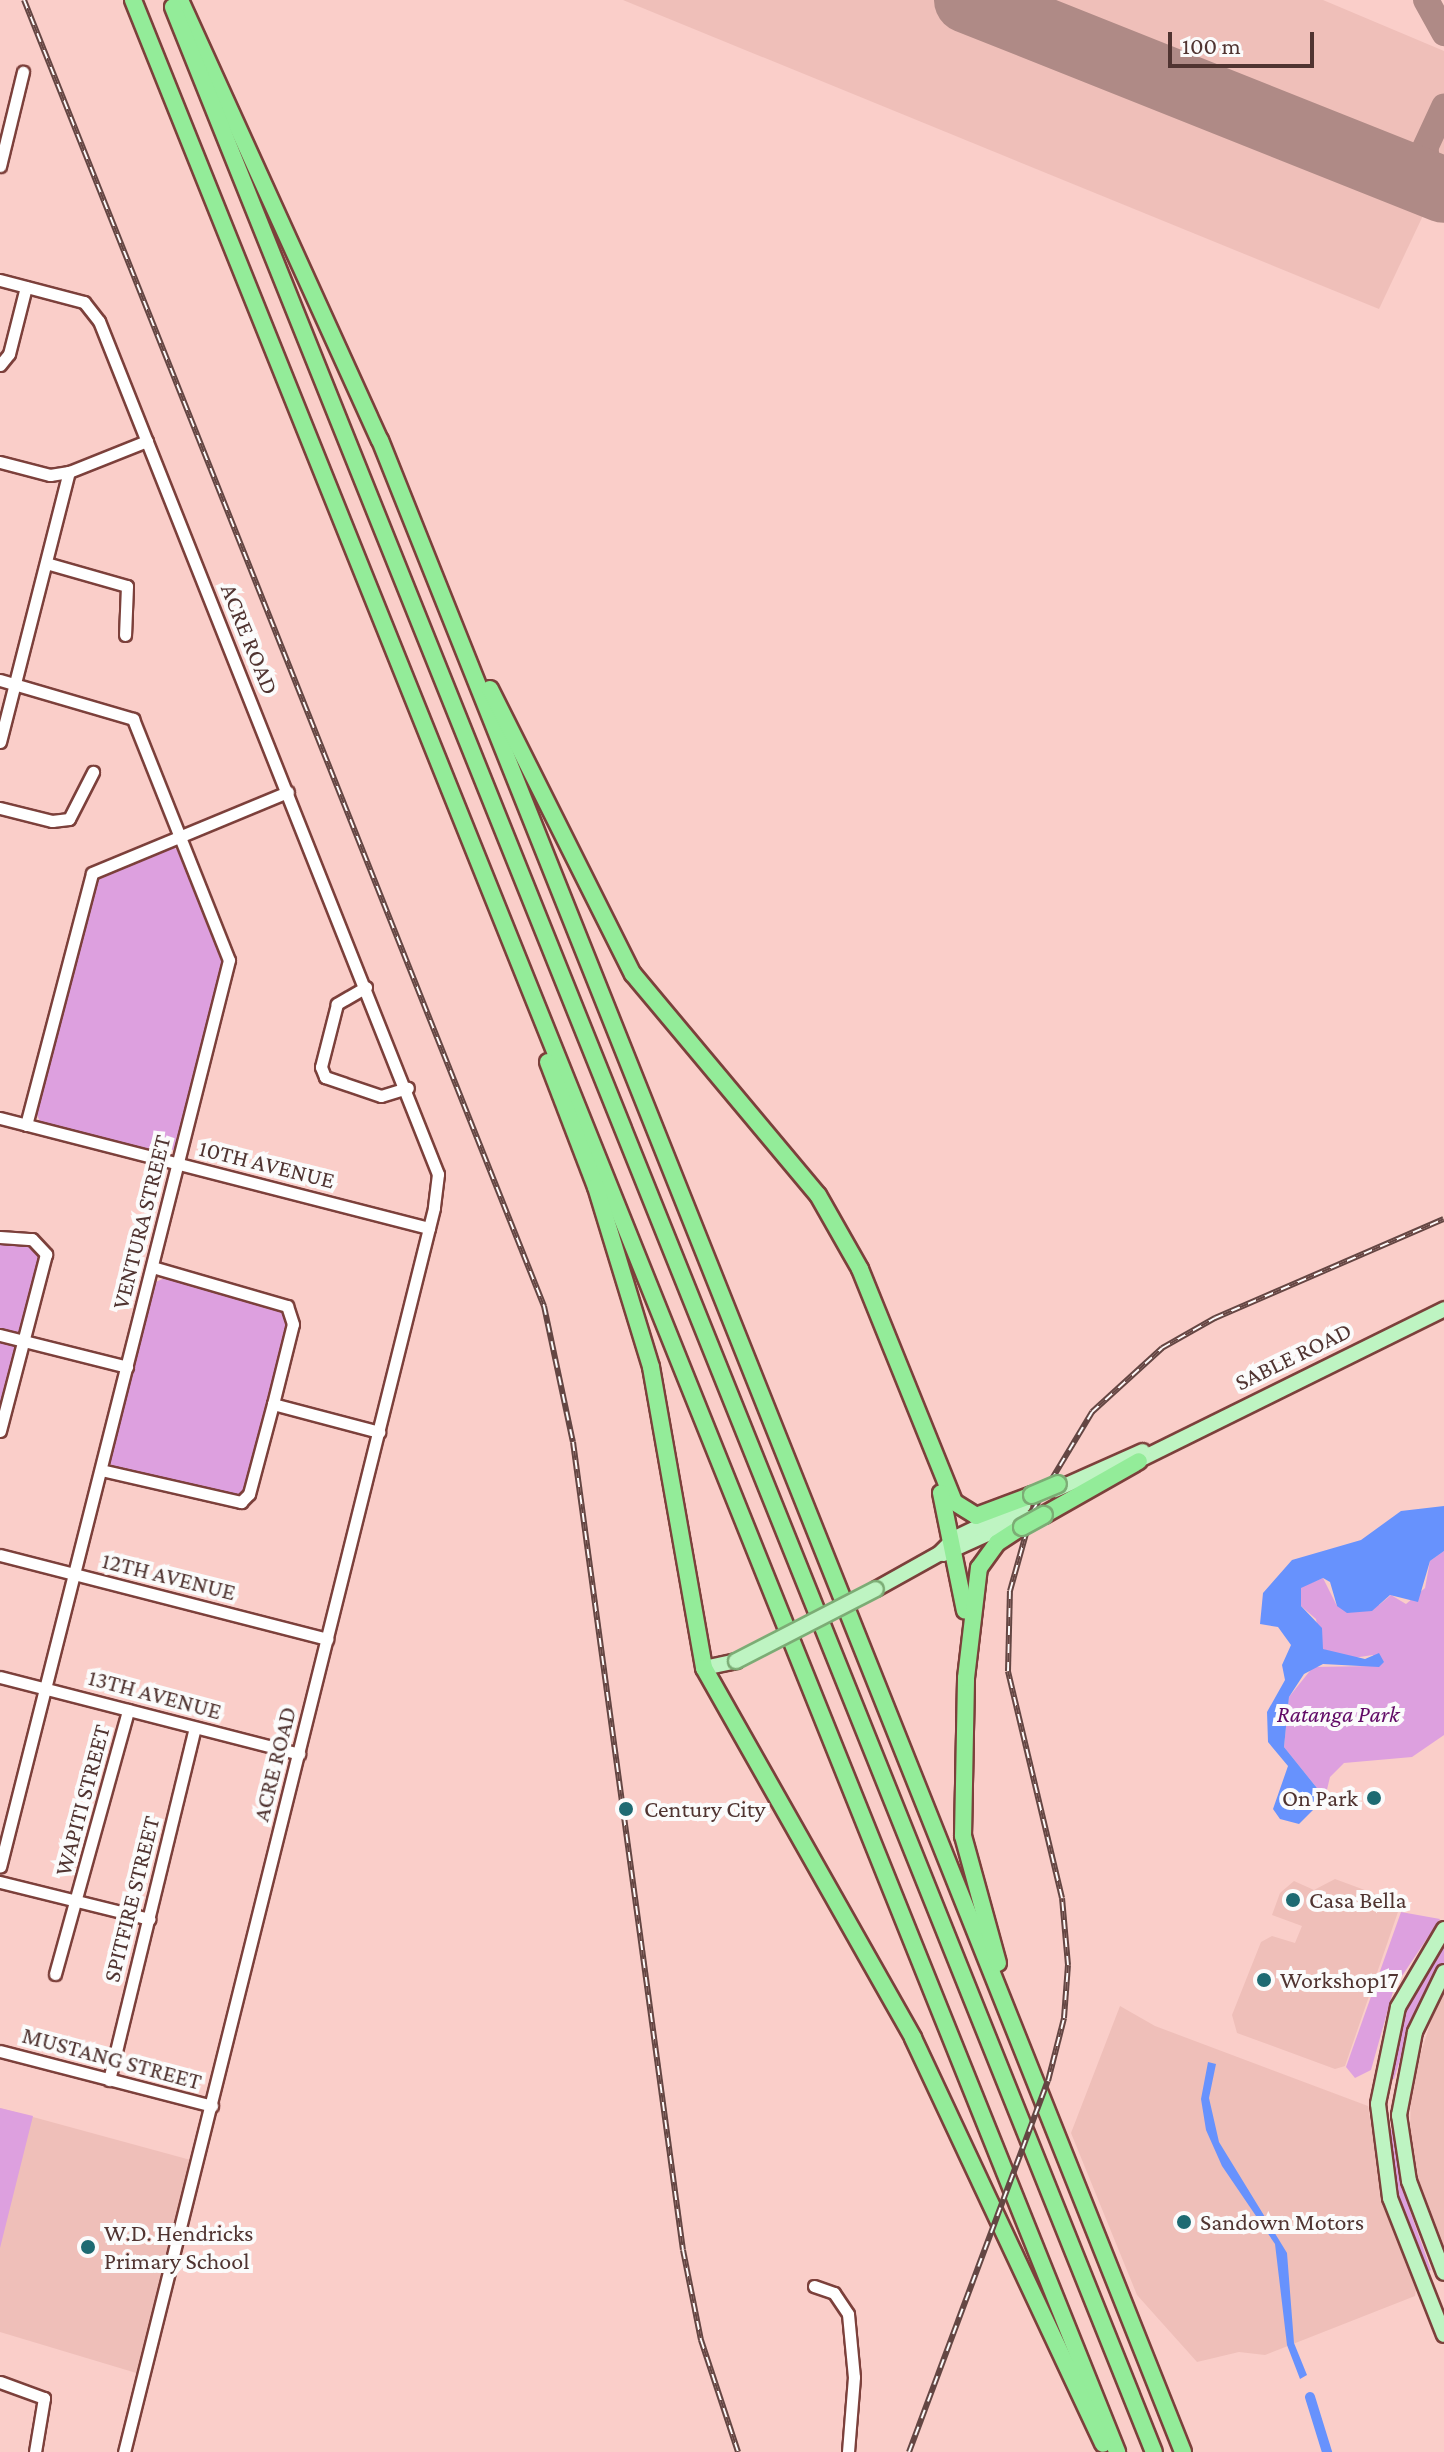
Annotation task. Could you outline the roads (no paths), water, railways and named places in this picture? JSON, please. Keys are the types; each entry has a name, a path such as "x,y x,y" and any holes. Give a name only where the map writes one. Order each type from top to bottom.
{"highway":[{"path":"133,0 1117,2452"},
{"path":"170,0 1154,2452"},
{"path":"180,0 321,302 438,583 1183,2452"},
{"path":"438,583 633,974 818,1195 860,1269 929,1448 956,1545 967,1656"},
{"path":"456,804 596,1187 651,1367 709,1674 913,2038 1107,2452"},
{"path":"929,1448 962,1510 988,1515 1060,1486"},
{"path":"1021,2045 963,1836 967,1656 979,1568 997,1543 1024,1522 1139,1461"}],"main road":[{"name":"SABLE ROAD","path":"1060,1486 1163,1445 1444,1309"},
{"name":"SABLE ROAD","path":"1139,1461 1163,1445"},
{"path":"709,1674 876,1589 956,1545 1031,1498"},
{"path":"956,1545 1024,1522"},
{"path":"1444,1929 1398,2007 1378,2104 1390,2198 1444,2335"},
{"path":"1444,1972 1415,2032 1399,2115 1409,2181 1444,2273"}],"street":[{"path":"0,166 23,72"},
{"path":"0,280 26,287 9,354 0,365"},
{"name":"ACRE ROAD","path":"26,287 92,309 408,1088 438,1174 429,1228 379,1432 124,2452"},
{"path":"0,462 50,475 69,472 147,441"},
{"path":"0,742 69,472"},
{"path":"46,563 127,586 125,635"},
{"path":"0,680 15,683"},
{"name":"VENTURA STREET","path":"0,1867 229,960 181,836 129,715 15,683"},
{"path":"0,808 52,821 69,819 93,772"},
{"path":"26,1125 88,878 288,792"},
{"path":"366,987 337,1004 321,1067 325,1077 381,1096 408,1088"},
{"name":"10TH AVENUE","path":"0,1118 429,1228"},
{"path":"0,1237 32,1239 46,1254 0,1431"},
{"path":"101,1470 241,1502 249,1494 273,1404 293,1324 287,1306 153,1267"},
{"path":"0,1335 127,1367"},
{"path":"273,1404 379,1432"},
{"name":"12TH AVENUE","path":"0,1555 327,1639"},
{"name":"13TH AVENUE","path":"0,1677 299,1754"},
{"name":"WAPITI STREET","path":"55,1974 128,1710"},
{"name":"SPITFIRE STREET","path":"109,2080 195,1728"},
{"path":"0,1882 149,1919"},
{"name":"MUSTANG STREET","path":"0,2051 212,2106"},
{"path":"814,2286 834,2293 848,2314 854,2377 848,2452"},
{"path":"0,2382 44,2398 35,2452"}],"water":[{"path":"1444,1506 1444,1551 1430,1561 1418,1602 1390,1595 1372,1611 1347,1613 1337,1606 1330,1582 1323,1578 1301,1588 1301,1606 1322,1628 1323,1649 1365,1659 1379,1653 1384,1662 1379,1667 1323,1664 1304,1674 1289,1697 1284,1747 1325,1798 1299,1824 1280,1819 1273,1809 1288,1766 1268,1742 1267,1712 1285,1680 1282,1665 1291,1645 1278,1627 1260,1624 1263,1593 1292,1560 1361,1540 1401,1511"},
{"path":"1208,2062 1216,2064 1209,2098 1219,2142 1287,2253 1294,2343 1307,2375 1300,2379 1287,2345 1275,2244 1222,2166 1206,2130 1201,2099"}],"waterway":[{"path":"1310,2397 1327,2452"}],"railway":[{"path":"24,0 544,1306 573,1442 683,2250 701,2340 738,2452"},
{"path":"909,2452 1048,2081 1064,2018 1068,1965 1062,1898 1008,1671 1010,1591 1032,1512 1092,1412 1162,1348 1215,1318 1444,1219"}],"place":[{"name":"On Park","path":"1374,1798"},
{"name":"Century City","path":"626,1809"},
{"name":"Casa Bella","path":"1293,1900"},
{"name":"Workshop17","path":"1264,1980"},
{"name":"Sandown Motors","path":"1184,2222"},
{"name":"W.D. Hendricks Primary School","path":"88,2247"}],"park label":[{"name":"Ratanga Park","path":"1338,1714"}]}
